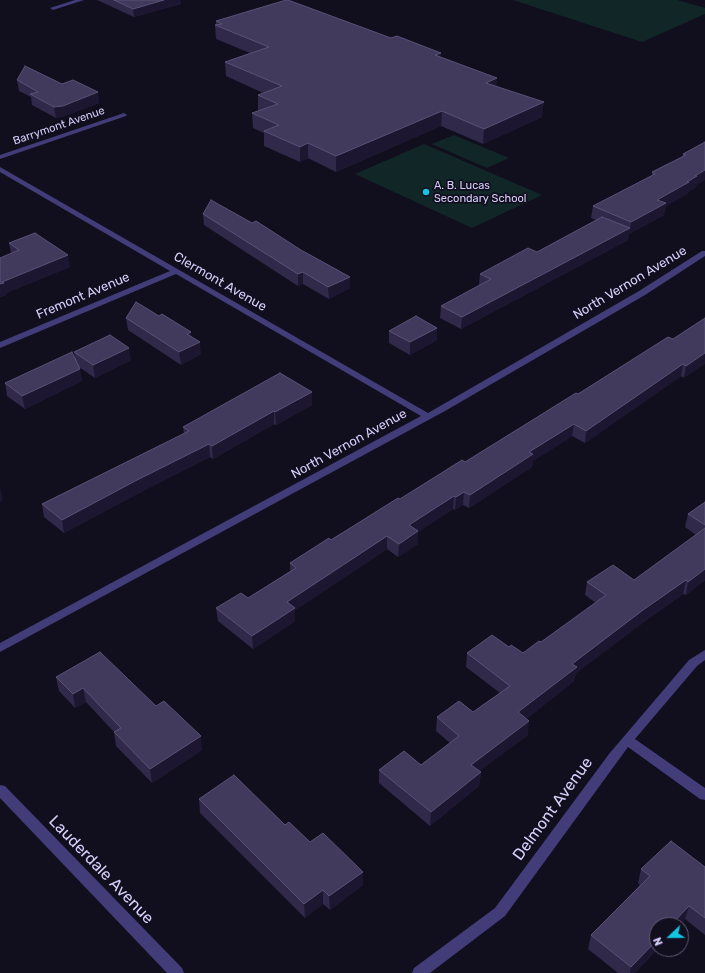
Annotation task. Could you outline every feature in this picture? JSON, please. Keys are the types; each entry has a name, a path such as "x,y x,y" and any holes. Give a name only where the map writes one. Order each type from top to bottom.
{"street":[{"path":"53,8 81,0"},
{"name":"Barrymont Avenue","path":"0,157 124,116"},
{"name":"Clermont Avenue","path":"0,169 427,416"},
{"name":"North Vernon Avenue","path":"0,648 427,416 642,293 705,253"},
{"name":"Fremont Avenue","path":"0,345 176,271"},
{"name":"Delmont Avenue","path":"419,973 500,912 613,757 693,662 705,654"},
{"path":"627,740 705,795"},
{"name":"Lauderdale Avenue","path":"0,790 177,973"}],"green space":[{"path":"513,0 677,0 705,8 705,14 642,42"},
{"path":"454,135 509,158 487,168 432,144"},
{"path":"424,144 542,195 472,228 355,174"}],"building":[{"path":"114,0 164,0 133,9"},
{"path":"286,0 391,38 397,36 441,53 435,55 497,78 486,83 544,102 484,129 442,111 336,156 308,143 300,147 264,131 279,125 252,113 278,104 258,95 282,86 225,62 269,47 215,25 222,24 216,21"},
{"path":"25,66 62,84 73,80 98,92 63,106 54,107 30,94 38,92 17,80"},
{"path":"705,142 705,170 687,182 689,182 657,200 666,203 631,222 593,206 655,174 652,172 686,155 683,154"},
{"path":"211,200 252,223 256,221 301,250 350,277 328,287 303,272 298,274 203,214"},
{"path":"602,217 630,228 462,317 441,306 491,279 480,274 528,248 537,252"},
{"path":"35,233 68,255 0,284 0,258 19,250 9,243"},
{"path":"136,302 159,316 162,314 191,332 187,334 200,342 179,352 126,318"},
{"path":"416,316 437,328 410,342 389,331"},
{"path":"705,318 705,353 686,366 683,364 586,431 574,424 529,452 533,454 470,495 464,492 456,497 454,496 409,525 418,531 399,544 387,536 287,602 295,608 252,636 216,608 241,593 248,598 296,568 290,563 329,538 331,540 462,460 465,462 576,393 578,394 668,337 673,339"},
{"path":"110,335 129,348 93,365 74,352"},
{"path":"72,352 80,369 22,396 5,383"},
{"path":"280,373 312,392 275,412 274,411 212,446 209,444 62,520 42,504 189,431 183,427"},
{"path":"705,502 705,525 688,514"},
{"path":"705,528 705,569 688,582 686,580 643,610 572,664 577,667 518,712 529,721 471,765 481,772 431,812 379,770 404,751 421,765 459,736 437,717 459,701 473,712 510,686 467,653 492,635 509,647 511,645 523,653 539,641 541,642 606,595 587,582 613,565 634,580"},
{"path":"100,652 156,706 164,701 201,736 150,769 114,732 121,728 83,688 73,694 56,677"},
{"path":"234,775 285,825 289,822 310,842 323,833 363,872 329,896 323,890 304,904 199,799"},
{"path":"671,841 705,867 705,918 689,906 679,917 649,917 649,948 631,967 591,935 650,876 641,869"}],"place":[{"name":"A. B. Lucas Secondary School","path":"426,192"}]}
